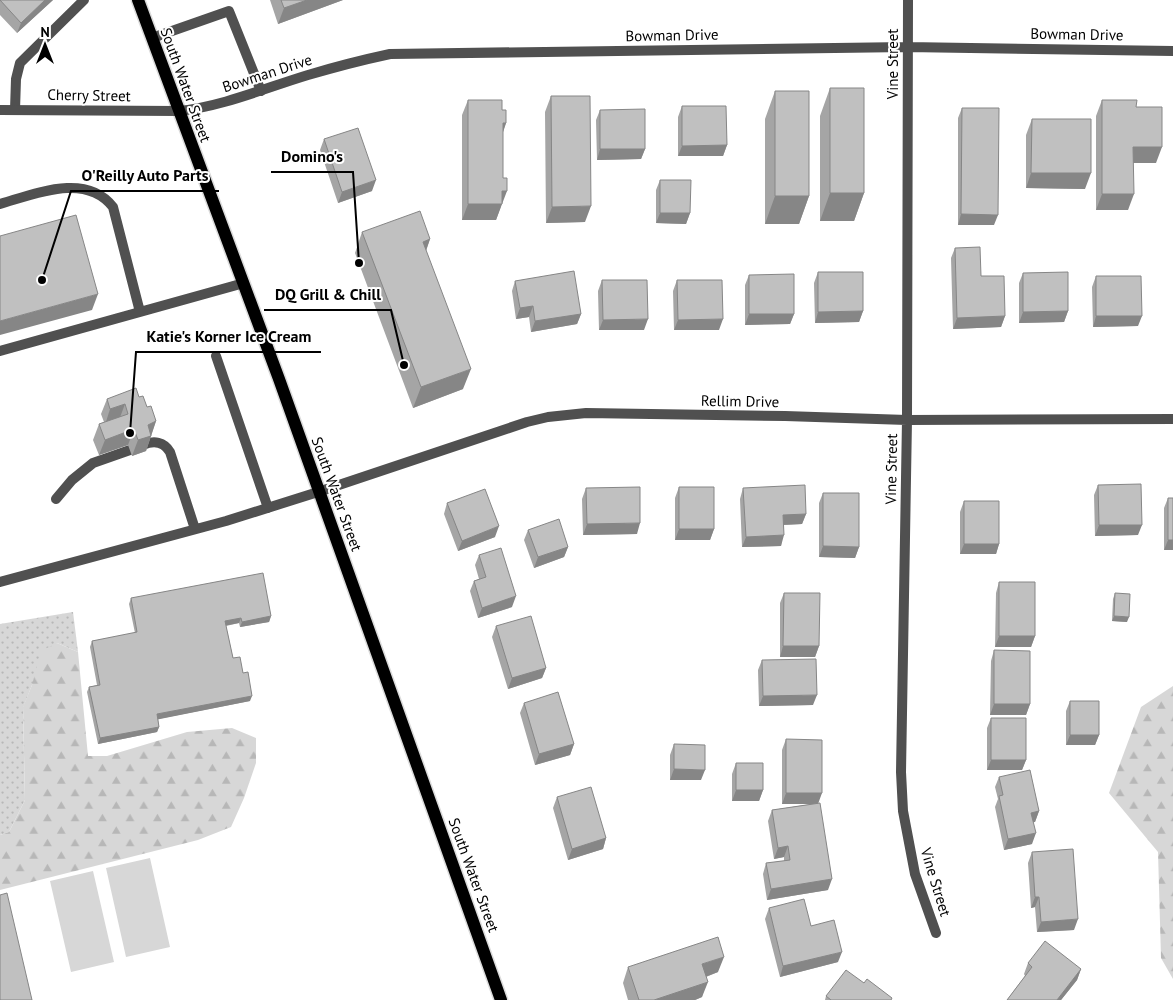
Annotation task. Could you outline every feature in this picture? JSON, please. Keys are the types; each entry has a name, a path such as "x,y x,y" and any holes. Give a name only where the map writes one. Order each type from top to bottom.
{"main road":[{"name":"South Water Street","path":"138,0 244,283 501,1000"}],"street":[{"path":"15,110 16,79 20,63 84,0"},
{"name":"Vine Street","path":"908,0 907,420 903,811 915,874 936,933"},
{"path":"152,38 229,11 261,91"},
{"name":"Bowman Drive","path":"179,111 214,106 360,60 390,54 907,47 1173,51"},
{"name":"Cherry Street","path":"0,110 179,111"},
{"path":"0,204 61,188 78,188 93,191 106,198 114,207 140,312"},
{"path":"0,351 244,283"},
{"path":"216,356 268,508"},
{"name":"Rellim Drive","path":"0,582 268,508 499,430 548,417 586,413 907,420 1173,419"},
{"path":"143,445 149,442 158,442 166,445 195,529"},
{"path":"56,499 72,480 93,463 130,450"}],"green space":[{"path":"73,612 78,652 57,643 32,685 23,708 25,800 9,832 0,835 0,624"},
{"path":"57,643 78,652 88,756 107,756 187,732 232,728 256,738 256,763 244,798 231,827 198,840 0,890 0,835 9,832 25,800 23,707 32,685 41,651"},
{"path":"1173,686 1173,979 1161,958 1158,852 1109,793 1141,707"},
{"path":"150,858 170,947 126,957 106,868"},
{"path":"93,871 114,962 71,972 50,881"}],"building":[{"path":"0,0 45,0 21,23"},
{"path":"281,0 307,0 284,8"},
{"path":"830,88 864,88 864,193 830,193"},
{"path":"775,91 809,91 809,196 775,196"},
{"path":"551,96 590,96 591,206 552,207"},
{"path":"468,100 502,100 502,110 506,110 506,123 503,123 503,178 507,178 507,191 502,191 502,204 468,204"},
{"path":"1102,100 1137,100 1136,107 1162,107 1162,147 1133,147 1134,194 1102,194"},
{"path":"682,106 726,106 727,145 682,146"},
{"path":"962,108 999,108 998,215 961,214"},
{"path":"645,109 645,149 600,149 600,110"},
{"path":"1032,119 1091,119 1091,173 1031,173"},
{"path":"358,128 376,180 342,192 324,139"},
{"path":"660,180 691,180 690,213 660,213"},
{"path":"420,211 430,239 423,242 471,369 421,387 362,232"},
{"path":"76,215 98,294 0,321 0,236"},
{"path":"980,247 981,276 1004,276 1005,316 957,318 955,248"},
{"path":"574,271 581,314 535,321 533,306 520,308 515,281"},
{"path":"818,272 863,272 863,311 818,312"},
{"path":"1068,272 1068,311 1023,312 1023,273"},
{"path":"794,274 794,314 749,314 749,275"},
{"path":"1096,276 1141,276 1142,316 1096,316"},
{"path":"602,280 647,280 648,319 603,320"},
{"path":"677,280 722,280 723,319 678,320"},
{"path":"136,388 139,397 143,396 147,407 151,406 156,421 148,425 151,436 138,440 134,429 105,440 99,424 128,414 125,404 110,409 107,399"},
{"path":"1141,484 1142,525 1099,525 1098,485"},
{"path":"805,485 806,514 783,515 784,535 746,537 743,488"},
{"path":"640,487 640,523 587,524 586,488"},
{"path":"679,487 714,487 714,529 679,529"},
{"path":"485,489 499,526 462,541 447,503"},
{"path":"823,493 859,493 859,547 823,546"},
{"path":"1168,498 1173,498 1173,540 1168,540"},
{"path":"964,501 999,501 999,544 964,544"},
{"path":"559,519 568,547 538,557 528,530"},
{"path":"501,548 516,596 482,608 474,581 486,577 479,555"},
{"path":"263,573 271,616 242,622 241,618 225,621 233,658 240,657 243,673 248,672 252,696 157,714 159,727 100,738 89,687 100,685 92,641 137,632 131,598"},
{"path":"999,582 1035,582 1035,636 999,636"},
{"path":"784,593 820,593 819,646 783,646"},
{"path":"1115,593 1130,594 1129,617 1114,616"},
{"path":"531,616 546,668 512,678 496,626"},
{"path":"994,650 1030,651 1030,704 994,704"},
{"path":"816,659 817,695 763,696 762,660"},
{"path":"558,692 574,744 539,754 524,703"},
{"path":"1070,701 1099,701 1099,735 1070,735"},
{"path":"991,718 1026,718 1026,760 991,760"},
{"path":"786,739 822,740 822,793 786,793"},
{"path":"674,744 705,745 705,770 674,769"},
{"path":"736,763 763,763 763,790 736,790"},
{"path":"1030,770 1039,811 1031,813 1036,833 1008,839 999,796 1003,795 999,777"},
{"path":"591,787 606,838 572,849 557,797"},
{"path":"820,803 832,879 771,889 766,863 790,860 788,846 778,848 772,810"},
{"path":"1073,849 1078,919 1041,922 1039,897 1035,897 1032,852"},
{"path":"7,893 32,1000 0,1000 0,895"},
{"path":"804,899 811,926 834,920 842,952 783,966 769,908"},
{"path":"718,937 724,957 702,964 708,982 654,1000 639,1000 628,967"},
{"path":"1045,941 1081,969 1057,1000 1007,1000 1032,967 1028,963"},
{"path":"846,970 864,983 867,979 892,998 891,1000 831,1000 826,996"}],"place":[{"name":"Domino's","path":"359,263"},
{"name":"O'Reilly Auto Parts","path":"42,280"},
{"name":"DQ Grill & Chill","path":"404,365"},
{"name":"Katie's Korner Ice Cream","path":"130,433"}]}
